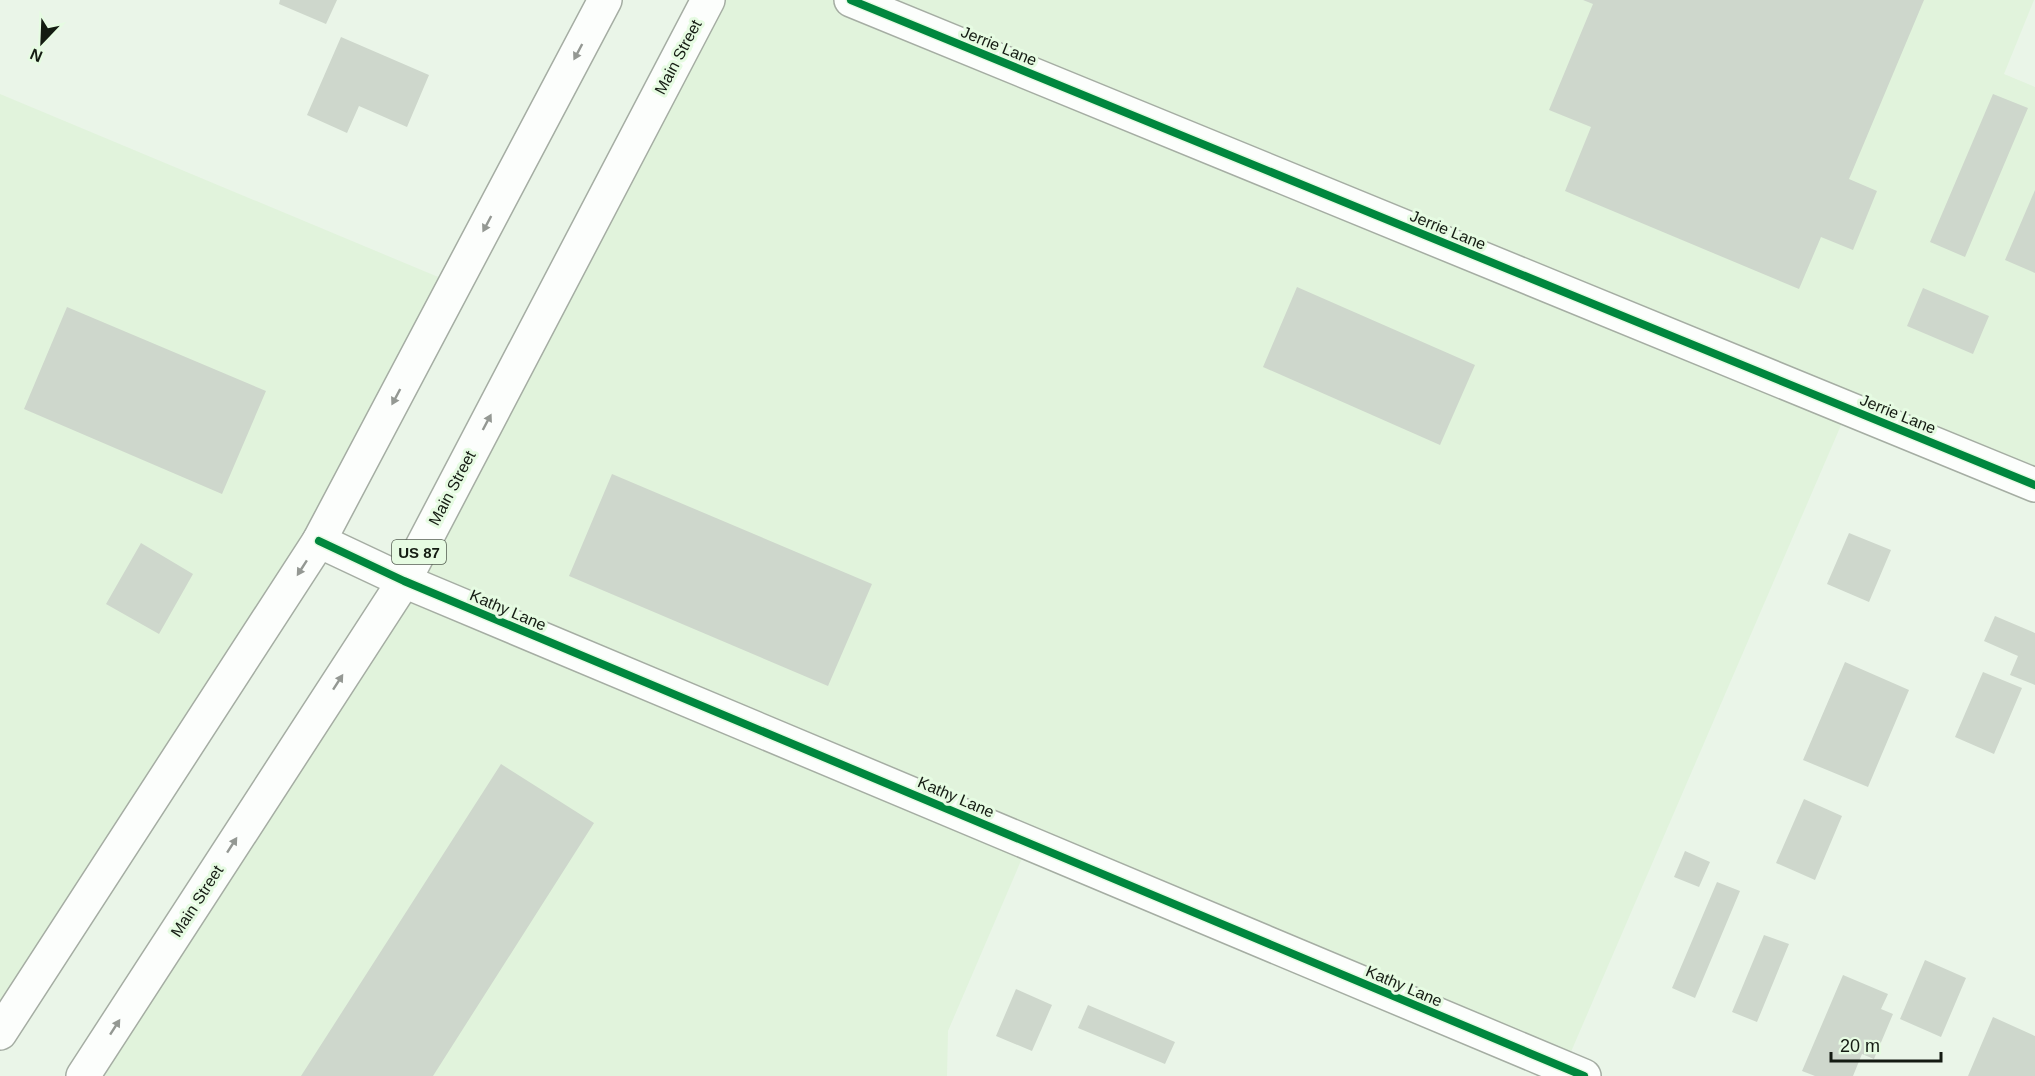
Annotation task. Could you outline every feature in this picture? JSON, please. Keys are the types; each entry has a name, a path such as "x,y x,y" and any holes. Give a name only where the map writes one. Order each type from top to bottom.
{"street":[{"path":"0,1034 319,541 605,0"},
{"name":"Main Street","path":"83,1076 404,580 708,0"},
{"name":"Jerrie Lane","path":"851,0 2035,484"},
{"name":"Kathy Lane","path":"319,541 404,580 1584,1076"}],"shaded area":[{"path":"708,0 2034,0 2004,74 2035,87 2035,485 1848,409 1564,1068 1029,842 948,1031 947,1076 76,1076 398,577"},
{"path":"0,94 455,284 319,541 0,1030"}],"building":[{"path":"280,0 337,0 326,24 279,4"},
{"path":"1583,0 1924,0 1849,179 1877,191 1853,250 1821,237 1799,289 1565,191 1591,127 1549,110 1593,4"},
{"path":"341,37 429,75 407,127 359,106 347,133 307,115"},
{"path":"1993,94 2028,108 1965,257 1930,242"},
{"path":"2035,190 2035,273 2005,260"},
{"path":"1297,287 1475,365 1440,445 1263,367"},
{"path":"1923,288 1989,316 1973,354 1907,326"},
{"path":"67,307 266,391 222,494 24,409"},
{"path":"612,474 872,584 828,686 569,576"},
{"path":"1849,533 1891,550 1869,602 1827,584"},
{"path":"141,543 193,574 159,634 106,604"},
{"path":"1995,616 2035,633 2035,685 2010,675 2018,656 1984,641"},
{"path":"1845,662 1909,690 1868,787 1803,760"},
{"path":"1983,672 2022,688 1994,754 1955,737"},
{"path":"501,764 594,823 433,1076 301,1076"},
{"path":"1804,799 1842,816 1815,880 1776,863"},
{"path":"1685,851 1710,862 1699,887 1674,877"},
{"path":"1717,882 1740,891 1695,998 1672,988"},
{"path":"1764,935 1789,944 1757,1022 1732,1012"},
{"path":"1925,960 1966,978 1941,1037 1900,1019"},
{"path":"1843,975 1888,994 1881,1009 1893,1014 1874,1059 1862,1054 1853,1076 1815,1076 1802,1071"},
{"path":"1016,989 1052,1005 1032,1051 996,1036"},
{"path":"1088,1005 1175,1042 1165,1064 1078,1028"},
{"path":"1993,1017 2035,1036 2035,1076 1968,1076"}],"cycle path":[{"path":"851,0 2035,485"},
{"path":"319,541 404,581 1584,1076"}]}
